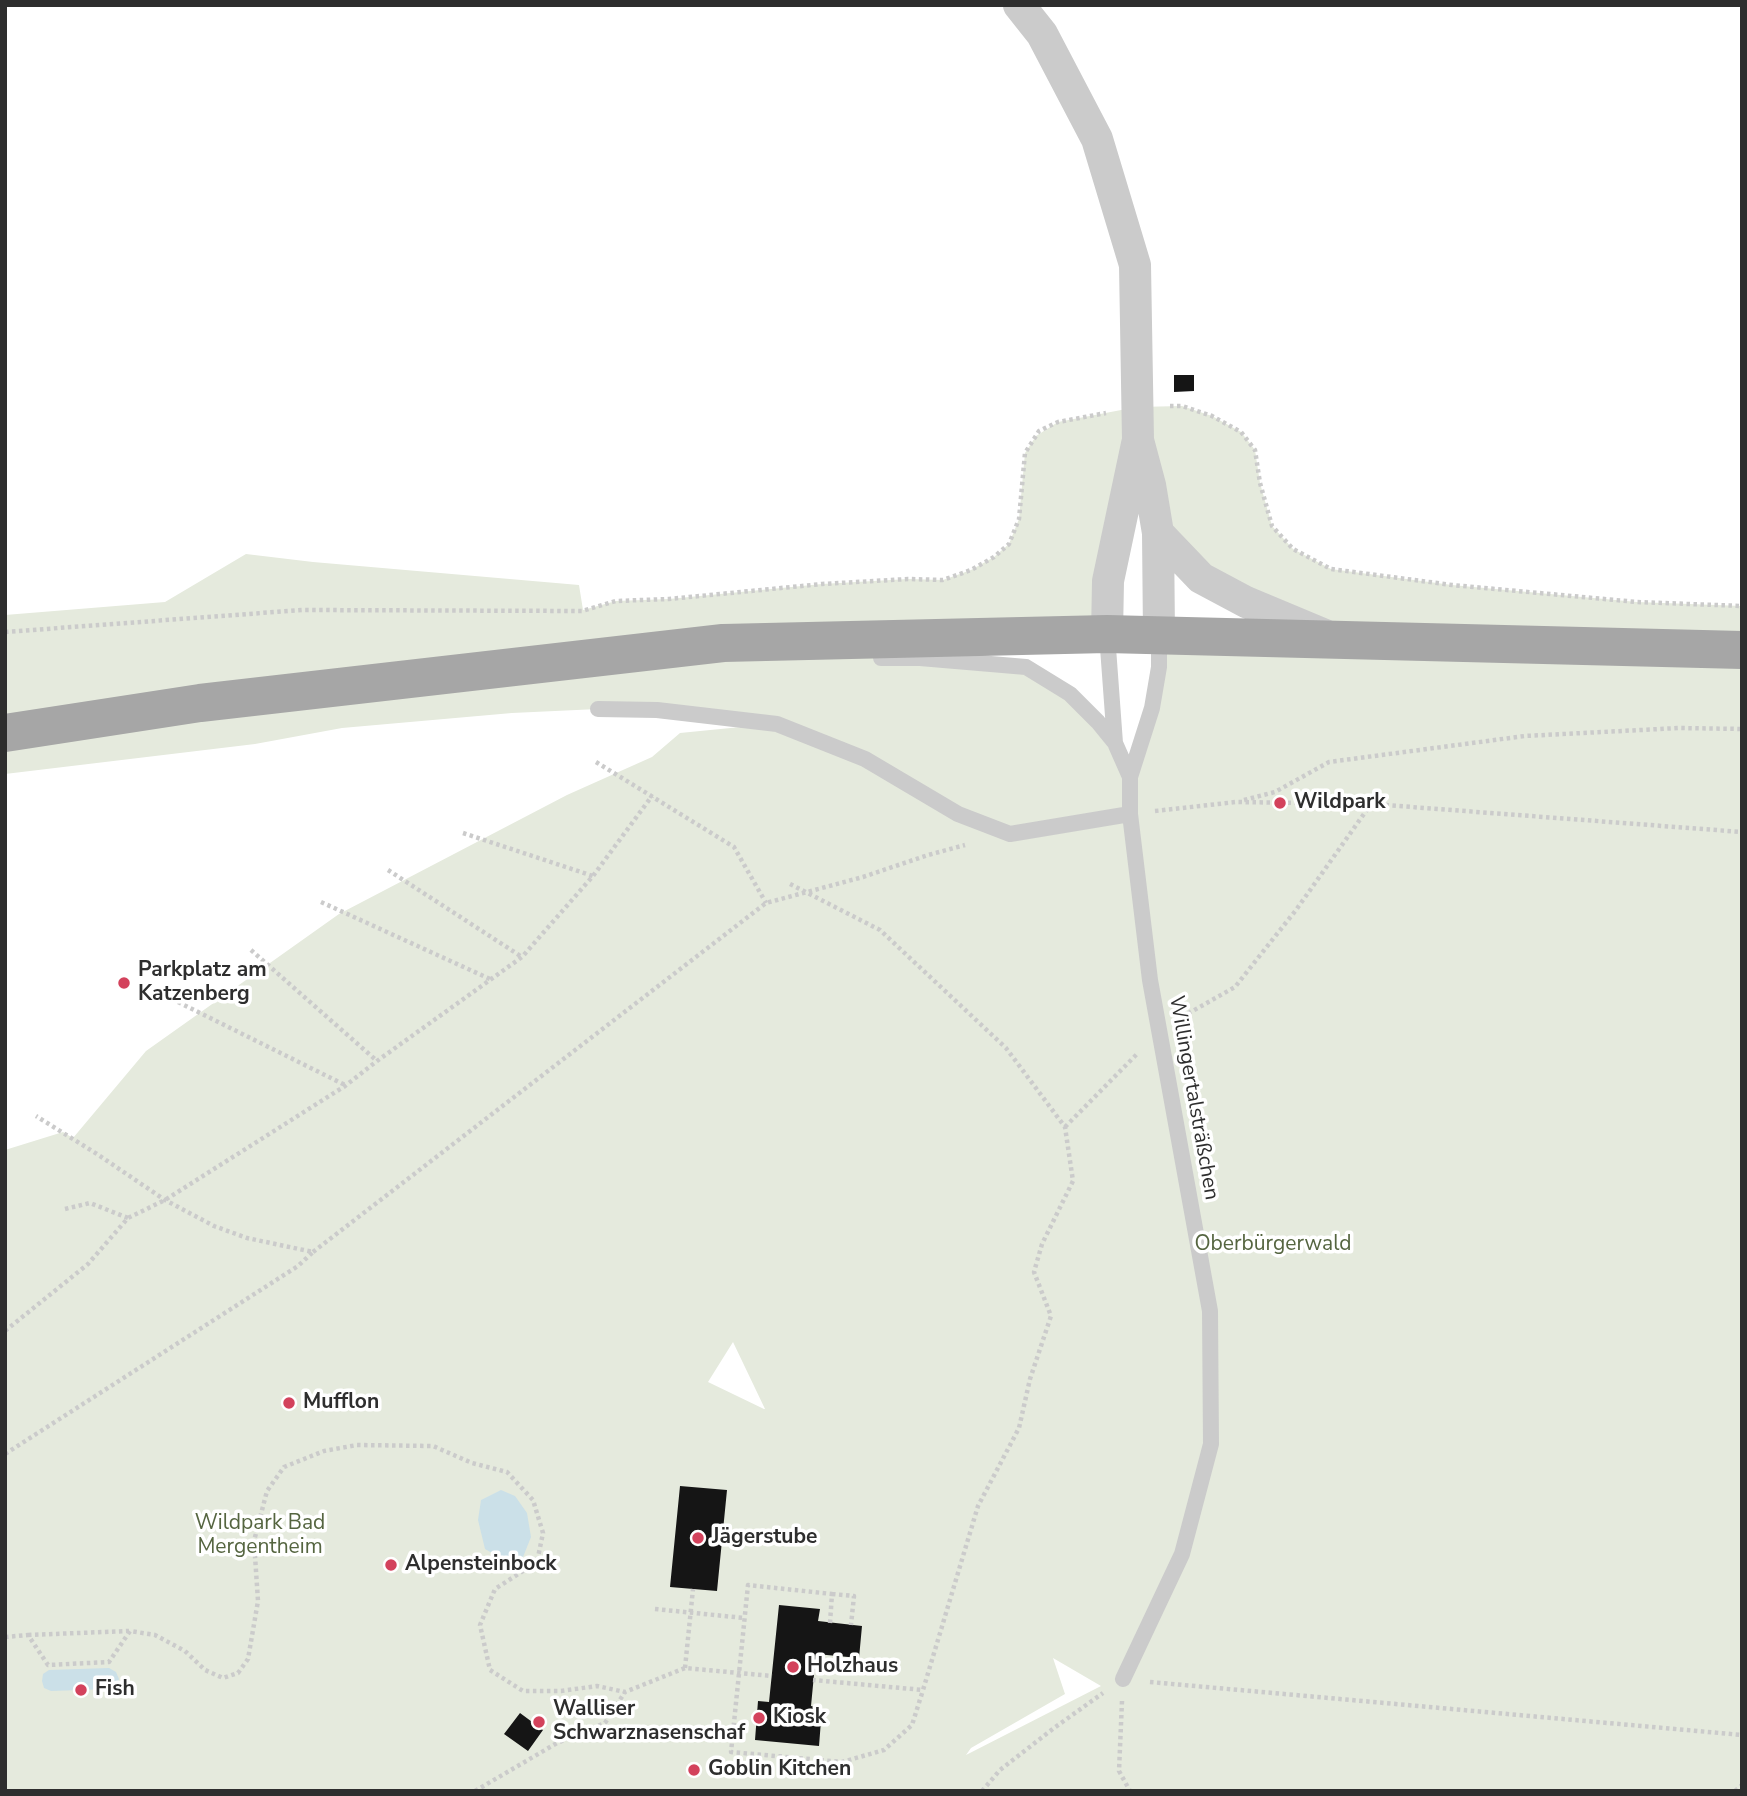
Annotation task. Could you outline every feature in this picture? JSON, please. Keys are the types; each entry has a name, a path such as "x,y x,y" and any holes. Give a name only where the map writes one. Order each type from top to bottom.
{"main road":[{"path":"5,733 200,703 723,643 1107,634 1742,650"}],"street":[{"path":"1019,5 1042,34 1097,139 1135,265 1138,440 1150,485 1158,533 1159,635"},
{"path":"1107,634 1108,581 1138,440"},
{"path":"1158,533 1201,578 1246,602 1333,638"}],"lane":[{"path":"1107,634 1115,743"},
{"path":"1130,777 1152,708 1159,667 1159,635"},
{"path":"723,643 820,657"},
{"path":"870,658 920,658 1027,667 1070,694 1098,722 1115,743 1130,777"},
{"path":"598,709 657,710 777,724 865,759 958,814 1010,834 1130,814"},
{"name":"Willingertalsträßchen","path":"1123,1679 1182,1554 1211,1444 1210,1311 1150,980 1130,814 1130,777"}],"path":[{"path":"5,632 302,610 582,611 616,601 669,599 822,583 943,580 971,570 995,557 1009,544 1019,519 1025,453 1039,431 1058,422 1137,407 1182,406 1212,416 1241,432 1255,450 1260,483 1272,526 1293,549 1331,569 1452,585 1637,602 1742,606"},
{"path":"1236,802 1275,792 1329,762 1525,736 1679,728 1742,729"},
{"path":"596,762 734,847 765,903"},
{"path":"5,1331 88,1264 128,1218 165,1200 345,1086 377,1060 522,957 593,876 652,796"},
{"path":"1130,814 1236,802 1372,803 1742,832"},
{"path":"1065,1127 1160,1030 1235,987 1296,910 1372,803"},
{"path":"463,833 593,876"},
{"path":"5,1454 298,1266 765,903 1010,834"},
{"path":"388,870 522,957"},
{"path":"790,884 880,930 1006,1048 1065,1127 1073,1181 1042,1244 1034,1272 1051,1316 1030,1379 1019,1428 978,1506 912,1725 884,1750 842,1762 731,1752 748,1584 855,1596 851,1625"},
{"path":"321,902 491,979"},
{"path":"251,950 377,1060"},
{"path":"178,1002 345,1086"},
{"path":"36,1116 165,1200 214,1226 247,1238 313,1252"},
{"path":"65,1209 90,1203 128,1218"},
{"path":"5,1637 130,1631 155,1634 185,1651 205,1670 223,1678 238,1674 248,1659 258,1601 254,1541 267,1491 284,1467 324,1451 357,1446 433,1446 472,1463 507,1472 533,1500 543,1533 537,1562 495,1589 480,1625 489,1670 523,1691 561,1691 597,1686 625,1692 685,1668 772,1676"},
{"path":"685,1668 693,1589"},
{"path":"830,1623 832,1594"},
{"path":"655,1609 744,1618"},
{"path":"28,1635 48,1665 109,1662 130,1631"},
{"path":"982,1791 1000,1770 1123,1679 1742,1735"},
{"path":"1123,1679 1119,1771 1130,1791"},
{"path":"813,1680 923,1690"},
{"path":"475,1791 557,1743 605,1723 625,1692"},
{"path":"1735,1791 1742,1785"}],"green space":[{"name":"Oberbürgerwald","path":"1182,406 1212,416 1241,432 1255,450 1260,483 1272,526 1293,549 1331,569 1452,585 1637,602 1742,606 1742,1791 5,1791 5,1150 63,1132 73,1138 146,1051 339,914 567,795 652,757 680,733 771,724 598,709 512,713 342,728 255,744 5,774 5,615 165,602 246,554 579,585 583,610 616,601 669,599 822,584 908,579 943,580 971,570 994,557 1009,544 1019,519 1025,453 1036,436 1058,422 1137,407","holes":["1138,442 1172,549 1330,638 1159,635 1152,708 1129,776 1070,694 1026,667 920,658 1107,634","733,1342 765,1409 764,1409 708,1382","1053,1658 1101,1686 966,1755 971,1748 1065,1694"]}],"water":[{"path":"501,1490 515,1496 527,1513 531,1537 523,1557 506,1561 485,1549 478,1520 481,1500"},
{"path":"109,1668 116,1672 119,1679 116,1686 110,1689 51,1691 44,1688 42,1681 43,1674 49,1670"}],"building":[{"path":"1174,375 1194,375 1194,391 1174,392"},
{"name":"Jägerstube","path":"680,1486 727,1490 717,1591 670,1587"},
{"name":"Holzhaus","path":"779,1605 820,1609 818,1621 862,1626 859,1658 816,1654 811,1706 822,1708 819,1746 755,1740 758,1701 769,1702"},
{"path":"520,1713 543,1730 528,1751 504,1734"}],"place":[{"name":"Wildpark","path":"1280,803"},
{"name":"Parkplatz am Katzenberg","path":"124,983"},
{"name":"Mufflon","path":"289,1403"},
{"name":"Jägerstube","path":"698,1538"},
{"name":"Alpensteinbock","path":"391,1565"},
{"name":"Holzhaus","path":"793,1667"},
{"name":"Fish","path":"81,1690"},
{"name":"Kiosk","path":"759,1718"},
{"name":"Walliser Schwarznasenschaf","path":"539,1722"},
{"name":"Goblin Kitchen","path":"694,1770"}],"park label":[{"name":"Wildpark Bad Mergentheim","path":"260,1536"}]}
